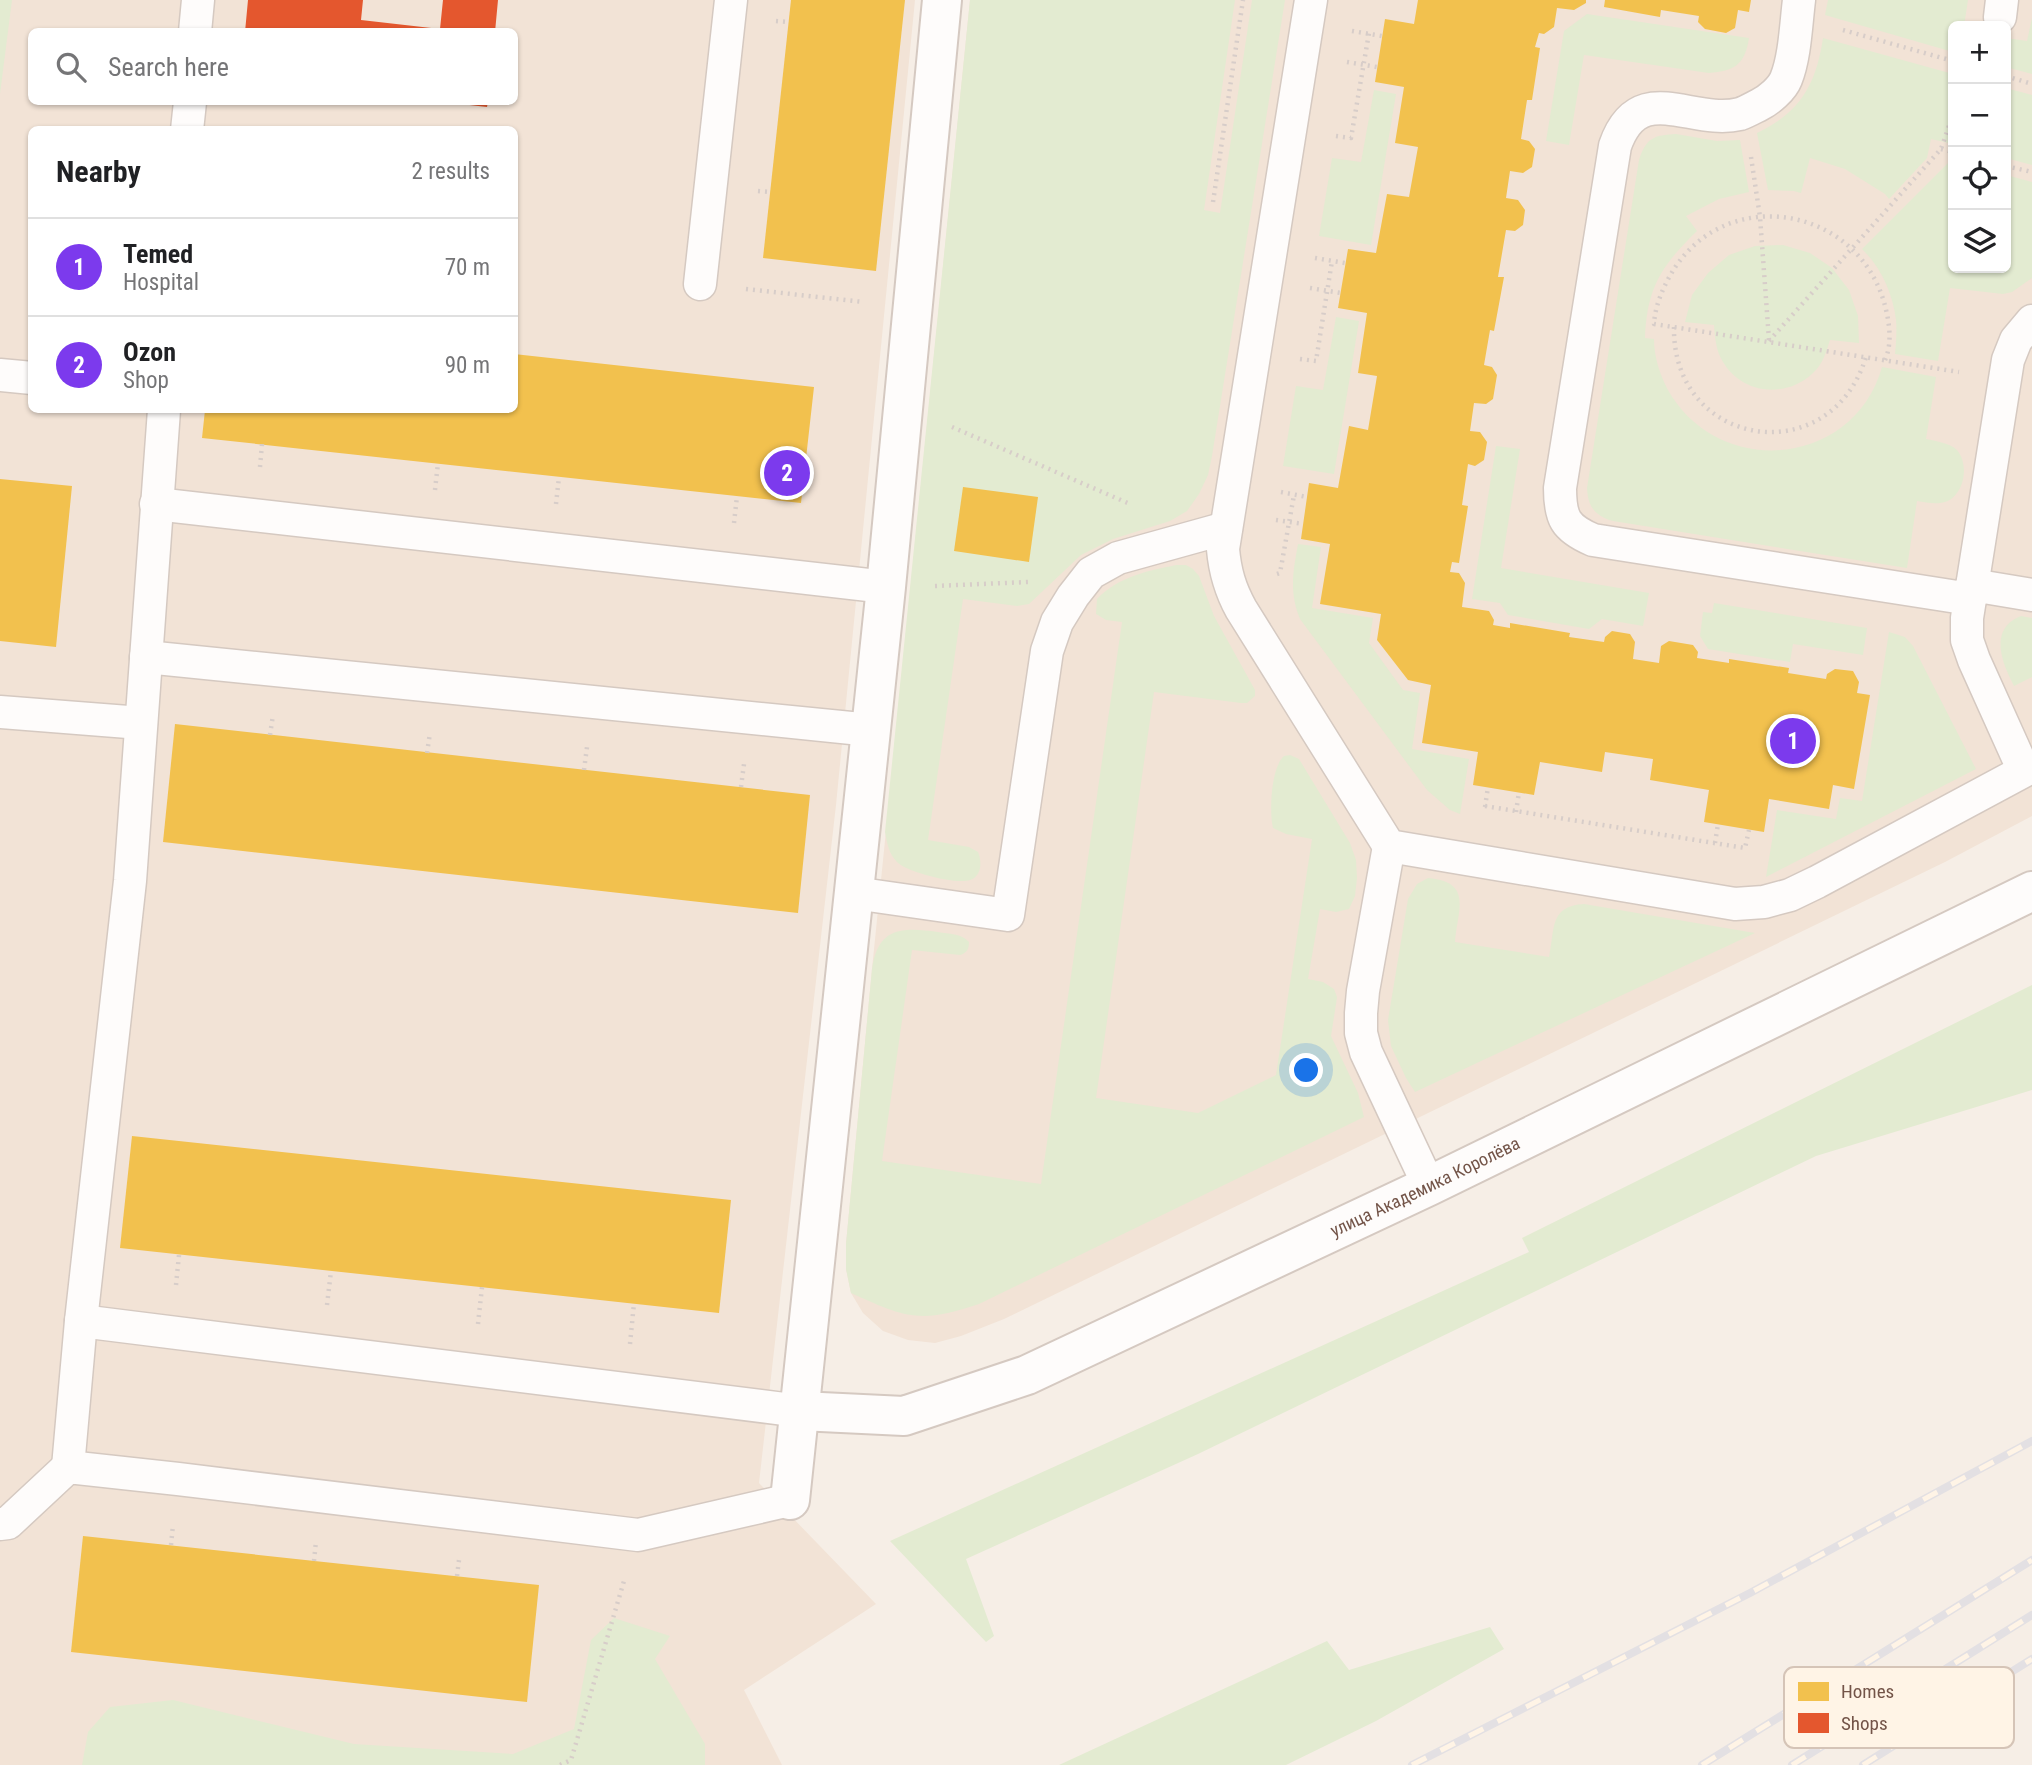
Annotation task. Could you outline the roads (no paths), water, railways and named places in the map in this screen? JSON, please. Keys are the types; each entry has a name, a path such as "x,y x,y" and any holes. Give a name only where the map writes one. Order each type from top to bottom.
{"street":[{"path":"790,1500 886,587 942,0"},
{"name":"улица Академика Королёва","path":"800,1411 904,1416 1027,1374 1429,1186 2032,891"}],"lane":[{"path":"195,28 198,0"},
{"path":"700,284 731,0"},
{"path":"1311,0 1226,528 1223,549 1225,570 1232,593 1389,846 1363,991 1362,1033 1374,1070 1429,1186"},
{"path":"1798,8 1786,81 1768,101 1740,114 1715,116 1662,108 1646,110 1632,116 1621,130 1615,146 1560,488 1560,506 1567,522 1578,533 1594,540 1971,592 2032,595"},
{"path":"187,126 190,105"},
{"path":"1389,846 1735,904 1764,902 1790,895 2028,779 1974,660 1967,639 1967,618 2008,360 2016,340 2032,321"},
{"path":"0,375 28,378"},
{"path":"0,1524 8,1524 68,1467 81,1321 130,881 164,413"},
{"path":"156,504 886,587"},
{"path":"854,893 1008,915 1047,651 1057,622 1091,573 1118,558 1226,528"},
{"path":"146,657 871,730"},
{"path":"0,712 141,723"},
{"path":"81,1321 800,1411"},
{"path":"68,1467 638,1535 790,1500"}],"railway":[{"path":"1412,1765 1750,1593 2032,1441"},
{"path":"1860,1667 2032,1560"},
{"path":"1949,1667 2032,1615"},
{"path":"2014,1670 2032,1659"},
{"path":"1702,1765 1784,1714"},
{"path":"1792,1765 1819,1748"},
{"path":"1863,1765 1890,1748"}],"place":[{"name":"Ozon","path":"787,473"},
{"name":"Temed","path":"1793,741"}]}
